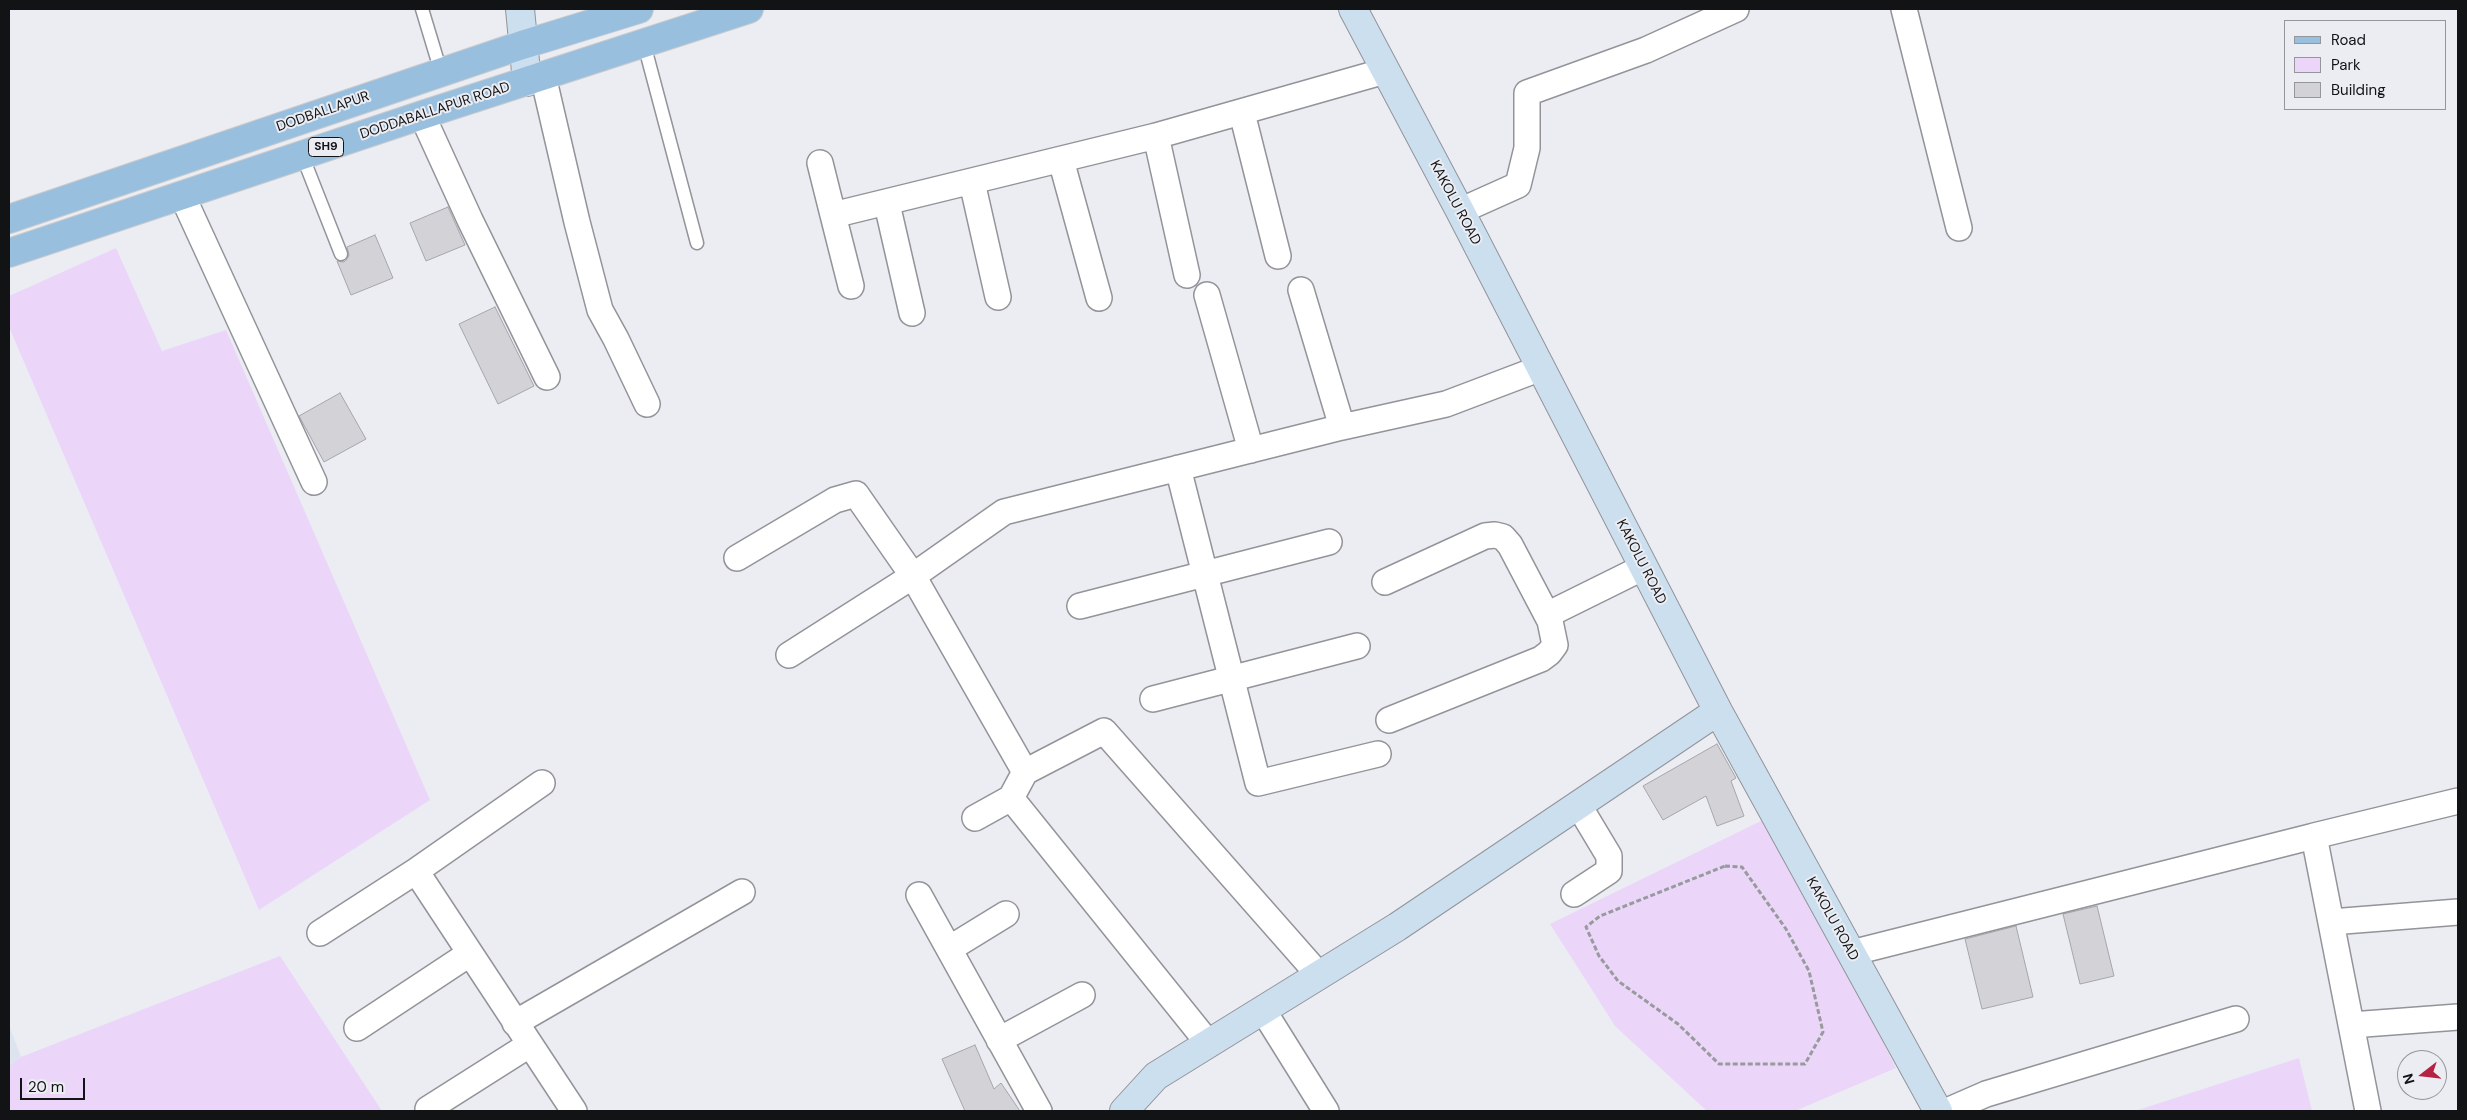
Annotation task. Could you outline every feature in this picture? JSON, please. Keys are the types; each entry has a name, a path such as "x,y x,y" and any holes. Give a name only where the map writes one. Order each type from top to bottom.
{"main road":[{"path":"520,9 522,45 535,79"},
{"name":"DODBALLAPUR","path":"9,219 441,72 634,9"},
{"path":"634,9 644,44"},
{"name":"DODDABALLAPUR ROAD","path":"9,253 422,114 749,9"},
{"name":"KAKOLU ROAD","path":"1353,9 1460,211 1718,711 1938,1111"},
{"path":"1124,1111 1156,1076 1397,927 1718,711"}],"street":[{"path":"1460,211 1518,185 1527,148 1527,93 1646,50 1736,9"},
{"path":"1904,9 1959,228"},
{"path":"833,215 887,204 1156,136 1385,71"},
{"path":"535,79 577,222 600,310 647,404"},
{"path":"1242,113 1278,256"},
{"path":"422,114 470,220 546,377"},
{"path":"1156,136 1187,275"},
{"path":"1061,160 1099,298"},
{"path":"820,162 851,286"},
{"path":"972,182 998,297"},
{"path":"182,194 314,482"},
{"path":"887,204 912,313"},
{"path":"1301,290 1342,427"},
{"path":"1207,295 1251,450"},
{"path":"789,655 913,576 1004,512 1342,427 1446,404 1541,368"},
{"path":"1178,468 1258,783 1378,754"},
{"path":"737,558 835,500 856,494 913,576 1025,772"},
{"path":"1385,582 1485,536 1495,535 1503,537 1510,546 1547,615 1554,634 1554,645 1545,656 1388,720"},
{"path":"1080,606 1329,542"},
{"path":"1547,615 1644,567"},
{"path":"1153,699 1358,646"},
{"path":"975,818 1011,798 1025,772 1104,731 1319,975"},
{"path":"320,933 416,871 542,783"},
{"path":"1011,798 1209,1044"},
{"path":"1851,953 2458,801"},
{"path":"1574,894 1608,871 1609,856 1579,806"},
{"path":"2314,836 2368,1111"},
{"path":"416,871 574,1111"},
{"path":"515,1023 742,892"},
{"path":"919,895 1039,1111"},
{"path":"2331,922 2458,912"},
{"path":"949,949 1006,914"},
{"path":"358,1028 469,954"},
{"path":"999,1040 1082,994"},
{"path":"1263,1010 1326,1111"},
{"path":"2352,1025 2458,1017"},
{"path":"1947,1111 1986,1094 2236,1019"},
{"path":"428,1109 529,1045"}],"lane":[{"path":"422,9 441,72"},
{"path":"644,44 697,243"},
{"path":"302,155 341,254"}],"path":[{"path":"1725,866 1742,867 1786,929 1809,971 1823,1032 1805,1064 1718,1064 1678,1024 1618,981 1599,956 1586,927 1600,916 1725,866"}],"shaded area":[{"path":"9,1025 21,1057 9,1066"}],"green space":[{"path":"116,248 162,351 226,330 430,800 259,910 9,327 9,296"},
{"path":"1769,817 1896,1068 1795,1111 1707,1111 1615,1026 1550,924"},
{"path":"280,956 382,1111 9,1111 9,1066 21,1057"},
{"path":"2299,1058 2312,1111 2135,1111"}],"building":[{"path":"448,207 465,245 426,261 410,223"},
{"path":"375,235 393,278 351,295 337,261 344,262 347,259 349,255 347,247"},
{"path":"495,307 534,386 498,404 459,324"},
{"path":"340,393 366,439 324,462 299,416"},
{"path":"1717,744 1736,778 1731,781 1744,816 1717,826 1706,796 1663,820 1643,786"},
{"path":"2097,906 2114,976 2080,984 2063,914"},
{"path":"2016,926 2033,997 1982,1009 1965,939"},
{"path":"975,1045 994,1089 1001,1083 1020,1111 965,1111 942,1059"}]}
